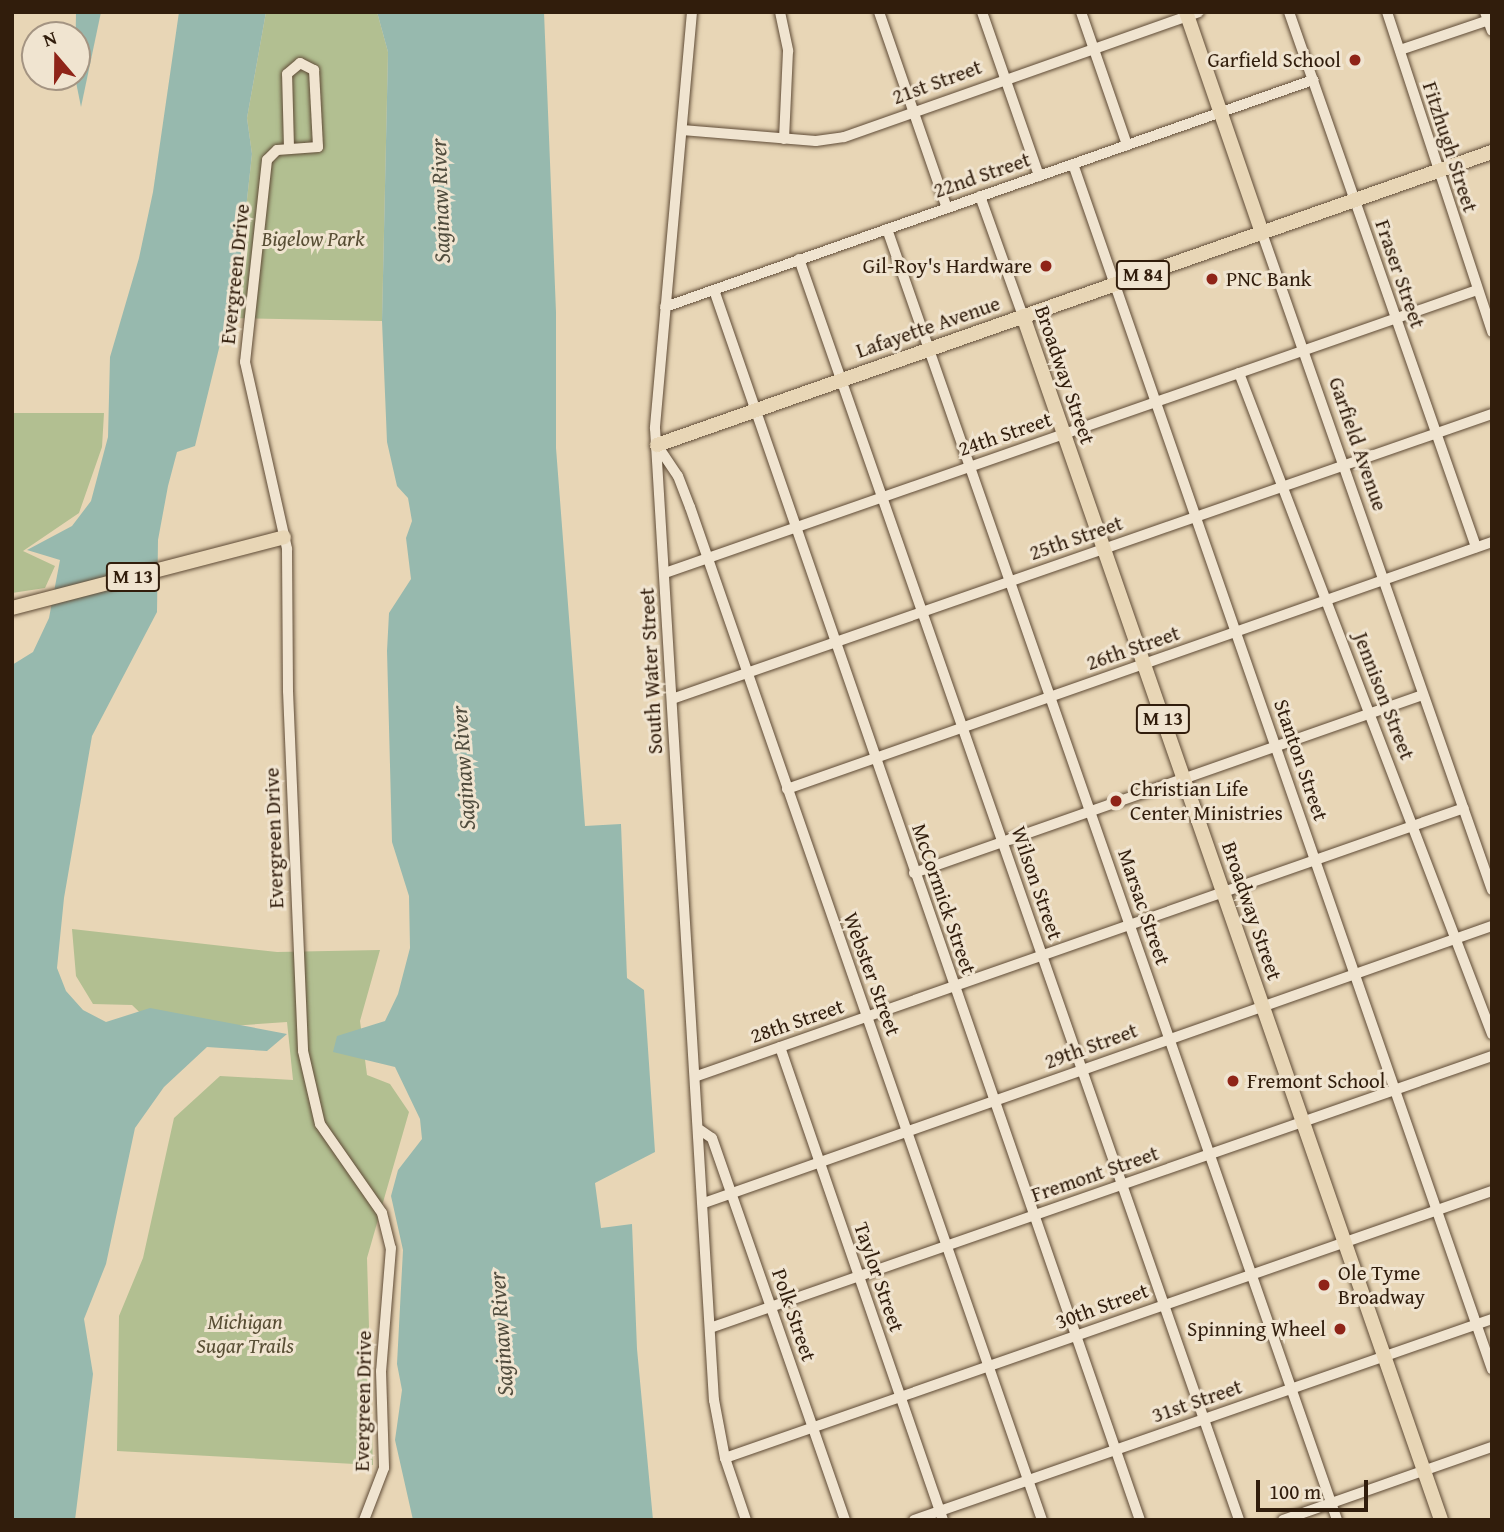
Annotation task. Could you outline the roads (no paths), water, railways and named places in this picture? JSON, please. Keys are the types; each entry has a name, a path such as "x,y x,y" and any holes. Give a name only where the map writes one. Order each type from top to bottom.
{"main road":[{"name":"Garfield Avenue","path":"1191,14 1220,113 1262,233"},
{"name":"Lafayette Avenue","path":"657,446 1492,152"},
{"name":"Broadway Street","path":"1023,316 1441,1520"},
{"name":"M 13","path":"12,608 284,537"}],"street":[{"name":"South Water Street","path":"692,12 665,307 657,446 697,1076 714,1400 725,1458 746,1520"},
{"path":"780,12 788,51 784,139"},
{"path":"879,12 947,208"},
{"path":"982,12 1039,176"},
{"path":"1081,12 1127,145"},
{"name":"Fraser Street","path":"1289,12 1476,547"},
{"name":"Fitzhugh Street","path":"1387,12 1436,172 1492,332"},
{"name":"21st Street","path":"682,130 784,139 830,140 1191,14"},
{"path":"1399,50 1489,20"},
{"name":"Evergreen Drive","path":"289,148 287,74 300,63 314,70 318,147 277,149 267,160 245,362 284,537 303,1051 320,1124 382,1213 391,1248 381,1371 384,1468 364,1520"},
{"name":"22nd Street","path":"665,307 1313,80"},
{"name":"Stanton Street","path":"1073,164 1492,1369"},
{"name":"Broadway Street","path":"980,197 1023,316"},
{"name":"Marsac Street","path":"887,229 1337,1520"},
{"name":"Garfield Avenue","path":"1262,233 1492,890"},
{"name":"Wilson Street","path":"799,259 1239,1520"},
{"name":"McCormick Street","path":"714,290 1140,1520"},
{"name":"24th Street","path":"665,573 1477,290"},
{"name":"Jennison Street","path":"1239,373 1492,1034"},
{"name":"25th Street","path":"672,699 1492,414"},
{"name":"Webster Street","path":"657,446 678,476 1042,1520"},
{"name":"26th Street","path":"787,789 1492,542"},
{"path":"914,873 1423,695"},
{"name":"28th Street","path":"697,1076 1464,808"},
{"name":"29th Street","path":"704,1203 1492,926"},
{"name":"Taylor Street","path":"780,1047 942,1515"},
{"name":"Fremont Street","path":"710,1328 1492,1056"},
{"name":"Polk Street","path":"700,1130 712,1138 845,1520"},
{"name":"30th Street","path":"725,1458 1492,1191"},
{"name":"31st Street","path":"914,1520 942,1515 1028,1480 1492,1319"},
{"path":"1283,1520 1492,1447"}],"water":[{"path":"76,12 101,12 91,60 91,21 76,21"},
{"path":"179,12 266,12 247,118 252,154 240,263 195,446 177,452 168,486 158,540 157,612 92,736 64,898 57,968 66,991 83,1010 106,1022 150,1008 287,1034 267,1051 207,1047 164,1087 135,1128 106,1264 84,1319 93,1374 75,1520 12,1520 12,665 33,652 49,618 60,560 27,550 72,526 91,501 108,437 110,357 139,258 153,192"},
{"name":"Saginaw River","path":"377,12 544,12 556,312 556,448 585,826 621,824 627,978 644,990 655,1152 595,1183 601,1228 632,1224 637,1349 653,1520 413,1520 395,1440 402,1390 397,1364 403,1250 391,1196 398,1170 422,1139 420,1119 395,1067 333,1052 337,1036 385,1021 398,994 410,948 409,896 392,842 387,651 389,613 411,579 406,538 412,521 408,498 397,486 387,442 382,321 388,52"},
{"path":"78,91 84,91 81,107"}],"place":[{"name":"Garfield School","path":"1355,60"},
{"name":"Gil-Roy's Hardware","path":"1046,266"},
{"name":"PNC Bank","path":"1212,279"},
{"name":"Christian Life Center Ministries","path":"1116,801"},
{"name":"Fremont School","path":"1233,1081"},
{"name":"Ole Tyme Broadway","path":"1324,1285"},
{"name":"Spinning Wheel","path":"1340,1329"}],"park label":[{"name":"Bigelow Park","path":"313,239"},
{"name":"Michigan Sugar Trails","path":"245,1334"}]}
